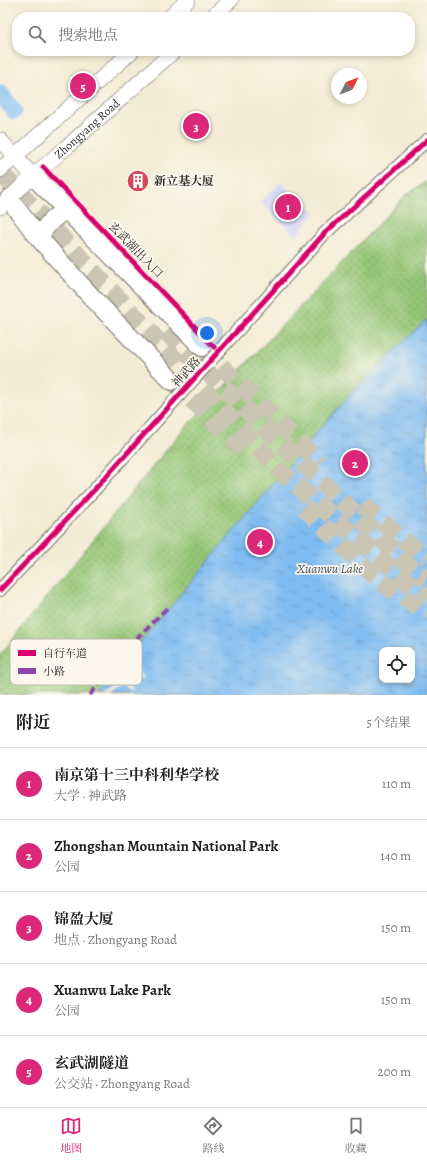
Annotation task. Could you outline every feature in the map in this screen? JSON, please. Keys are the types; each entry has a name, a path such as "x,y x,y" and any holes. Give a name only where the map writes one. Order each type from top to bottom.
{"highway":[{"path":"34,176 202,347"},
{"path":"3,199 88,293 172,381"},
{"path":"38,238 46,225 66,210"}],"main road":[{"path":"175,12 188,0"},
{"path":"218,12 231,0"},
{"path":"0,170 126,56"},
{"name":"Zhongyang Road","path":"3,199 34,176 168,56"},
{"path":"0,140 34,176"}],"street":[{"name":"神武路","path":"0,590 94,490 325,233 427,140"}],"shaded area":[{"path":"280,183 315,212 296,236 260,202"}],"green space":[{"path":"427,181 427,695 0,695 0,655 10,643 10,685 142,685 142,639 13,639 180,433 406,195"}],"water":[{"name":"Xuanwu Lake","path":"427,319 427,695 99,695 107,685 142,685 142,640 321,427 360,384"}],"pier":[{"path":"119,685 126,685 132,690 130,692 123,686 111,695 105,695"}],"waterway":[{"path":"0,93 14,111"}],"tunnel":[{"path":"0,172 279,470 427,599"},
{"path":"166,332 417,573 427,578"},
{"path":"202,347 320,463"},
{"path":"172,381 247,452"},
{"path":"362,505 407,543 427,557"},
{"path":"304,507 374,576 427,614"}],"marked path":[{"path":"137,639 169,606"},
{"path":"90,695 98,685"}],"cycle path":[{"path":"0,590 94,490 325,233 427,140"},
{"name":"玄武湖出入口","path":"43,167 214,347"}],"place":[{"name":"玄武湖隧道","path":"83,86"},
{"name":"锦盈大厦","path":"196,126"},
{"name":"新立基大厦","path":"138,181"},
{"name":"南京第十三中科利华学校","path":"288,207"},
{"name":"Zhongshan Mountain National Park","path":"355,463"},
{"name":"Xuanwu Lake Park","path":"260,542"}]}
